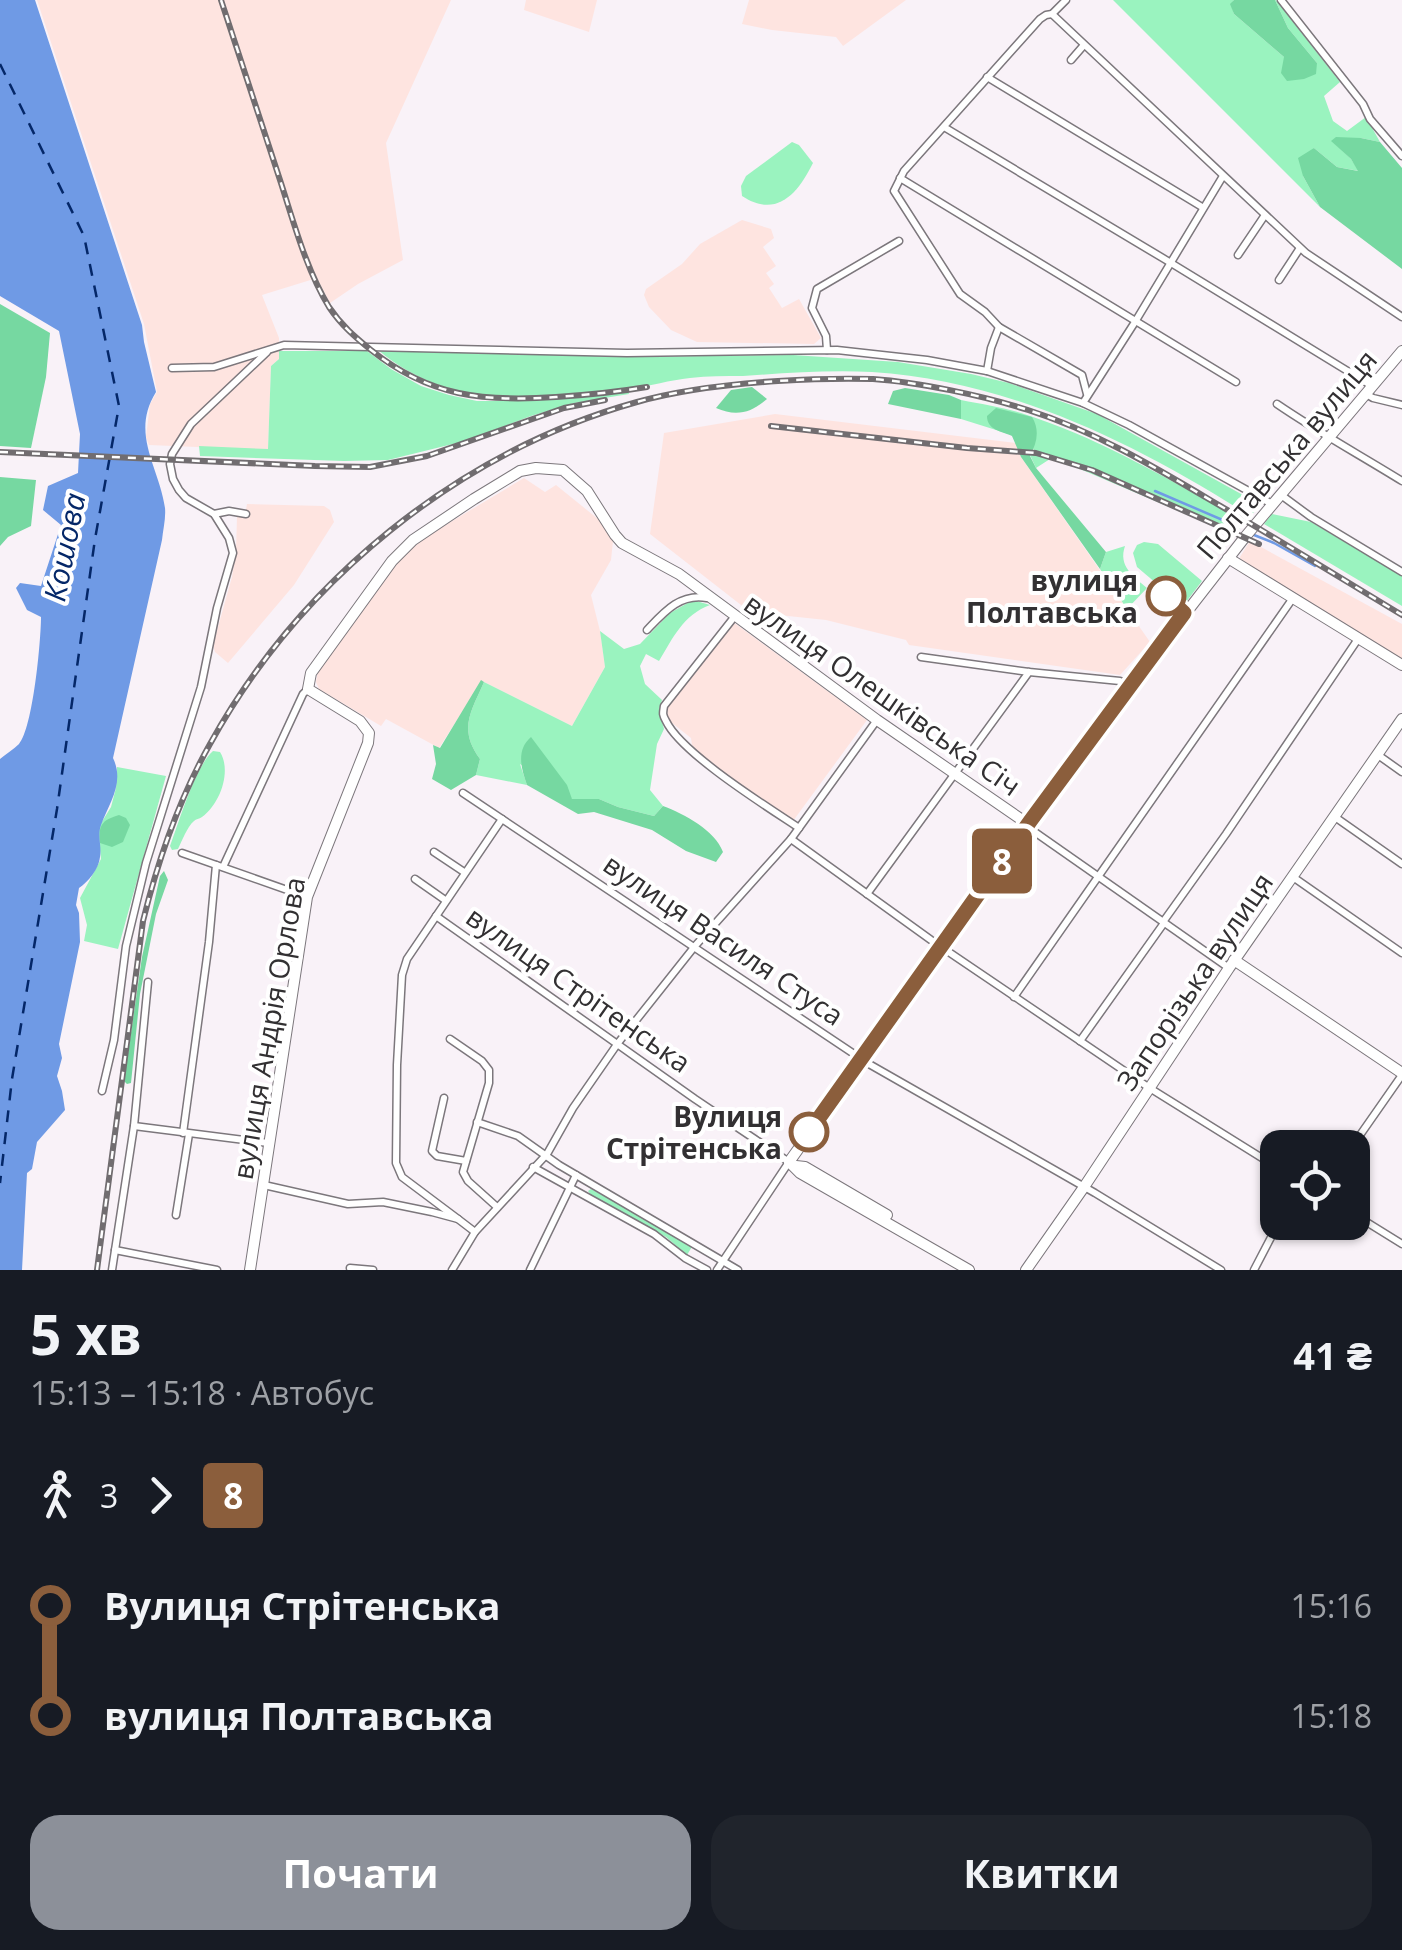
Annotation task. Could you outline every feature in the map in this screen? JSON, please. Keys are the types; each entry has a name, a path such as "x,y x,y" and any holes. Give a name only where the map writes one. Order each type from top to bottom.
{"street":[{"path":"1066,0 1052,14 1040,19 904,170 894,194 960,294 999,327 1082,375 1101,376"},
{"path":"1281,0 1402,156"},
{"path":"1052,14 1300,248 1402,318"},
{"path":"1071,60 1084,44"},
{"path":"987,77 1202,207"},
{"path":"944,127 1171,262 1369,390 1373,398 1402,405"},
{"path":"1083,403 1222,176"},
{"path":"900,178 1236,382"},
{"path":"1238,255 1265,216"},
{"path":"826,350 826,336 812,308 817,288 898,241"},
{"path":"1279,280 1300,248"},
{"path":"987,372 990,348 999,327"},
{"path":"172,368 214,367 284,345 627,352 826,350 927,360 987,372 1083,403 1311,517 1402,572"},
{"path":"102,1091 114,1040 126,946 146,863 201,687 232,553 229,538 214,514 179,490 170,464 172,454 192,424 268,351"},
{"name":"Полтавська вулиця","path":"716,1270 861,1058 1129,686 1228,558 1402,351"},
{"path":"1082,375 1087,394"},
{"path":"1277,404 1402,481"},
{"path":"176,1215 219,866 308,689 317,663 392,562 413,540 520,471 563,470 576,479 622,542 679,574 713,600"},
{"path":"214,514 246,514"},
{"path":"1228,558 1402,666"},
{"path":"648,630 667,609 680,602 696,596 713,600"},
{"path":"1014,996 1293,598"},
{"name":"вулиця Олешківська Січ","path":"713,600 1098,878 1402,1074"},
{"path":"735,616 664,706 664,719 690,749 798,828"},
{"path":"1080,1041 1359,638"},
{"path":"921,657 1120,681 1129,686"},
{"path":"867,894 1029,672"},
{"name":"вулиця Андрія Орлова","path":"250,1270 308,897 368,742 368,733 360,721 308,689"},
{"name":"Запорізька вулиця","path":"1026,1270 1402,719"},
{"path":"464,1270 454,1268 476,1232 547,1154 618,1042 695,946 791,839 877,720"},
{"path":"1378,754 1402,772"},
{"name":"вулиця Василя Стуса","path":"463,794 861,1058 1221,1270"},
{"path":"1334,816 1402,864"},
{"path":"476,1232 402,1177 396,1163 402,970 502,818"},
{"path":"791,839 941,947 1148,1087 1260,1157"},
{"path":"434,852 464,872"},
{"path":"182,853 308,897"},
{"path":"1292,877 1402,953"},
{"path":"415,878 446,900"},
{"name":"вулиця Стрітенська","path":"436,916 800,1173 969,1270"},
{"path":"112,1270 134,1126 148,982"},
{"path":"450,1040 489,1070 463,1172 497,1207"},
{"path":"1363,1130 1402,1074"},
{"path":"444,1098 432,1151 437,1156 466,1160"},
{"path":"477,1122 508,1130 576,1175 738,1270"},
{"path":"134,1126 270,1144"},
{"name":"вулиця Стрітенська","path":"792,1164 805,1167 981,1270"},
{"path":"533,1167 654,1234 707,1270"},
{"path":"530,1270 576,1175"},
{"path":"264,1185 348,1204 383,1202 458,1219"},
{"path":"1370,1224 1402,1244"},
{"path":"1254,1270 1270,1240"},
{"path":"115,1250 218,1270"},
{"path":"350,1268 373,1270"}],"shaded area":[{"path":"37,0 451,0 386,143 403,260 330,303 317,278 262,295 279,338 279,359 271,366 268,450 149,445 146,437 150,404 157,392 144,324"},
{"path":"526,0 597,0 589,32 524,10"},
{"path":"749,0 906,0 843,46 836,37 742,24"},
{"path":"742,220 771,229 774,238 763,247 776,266 766,273 774,284 769,288 782,308 799,299 821,338 814,344 697,342 671,330 649,307 646,289 682,264 700,244"},
{"path":"775,414 1016,443 1021,457 1150,642 1120,675 909,645 906,640 826,620 750,612 650,534 664,433"},
{"path":"524,478 545,492 556,485 603,523 613,541 611,560 591,595 605,667 572,726 482,681 439,748 386,719 381,726 319,689 318,670 414,544"},
{"path":"247,504 324,506 334,522 294,585 228,663 213,645 232,577 237,516 245,515"},
{"path":"1250,541 1402,624 1402,659 1241,561"},
{"path":"733,622 867,720 793,821 707,760 692,745 691,738 667,719 668,704"}],"green space":[{"path":"1113,0 1234,0 1234,14 1284,57 1317,63 1288,28 1276,0 1340,82 1324,96 1333,121 1347,131 1366,117 1380,142 1361,138 1332,141 1359,171 1337,167 1314,148 1303,176 1320,207"},
{"path":"1234,0 1275,0 1288,28 1317,63 1316,74 1287,81 1281,73 1284,57 1234,14 1230,4"},
{"path":"1336,137 1380,142 1402,168 1402,269 1320,207 1303,176 1298,158 1314,148 1337,167 1358,171 1331,141"},
{"path":"792,142 813,163 793,193 776,204 766,205 742,196 746,176"},
{"path":"0,304 50,333 46,377 31,448 0,446"},
{"path":"377,349 627,357 793,355 898,362 971,374 1097,414 1261,505 1250,516 1162,464 1070,420 973,388 923,378 839,371 710,376 613,391 511,397 442,386 398,365"},
{"path":"279,351 367,351 421,386 477,401 525,401 628,391 629,394 574,403 465,441 388,460 200,456 199,446 268,449 271,366 279,359"},
{"path":"752,387 767,399 755,408 737,413 716,408 731,390"},
{"path":"905,388 961,400 961,419 888,404 893,391"},
{"path":"961,400 1021,413 1080,435 1245,522 1235,535 1073,466 1050,459 1036,468 1030,455 1034,449 1016,443 1012,435 961,419"},
{"path":"996,408 1032,417 1037,436 1030,456 1106,552 1100,569 1021,457 1012,436 989,424 987,416"},
{"path":"0,477 36,480 31,526 8,537 0,546"},
{"path":"1272,514 1311,522 1402,576 1402,606 1264,524"},
{"path":"1144,542 1158,544 1202,581 1183,606 1137,567 1133,553"},
{"path":"1125,546 1125,565 1147,588 1127,609 1100,569 1106,552"},
{"path":"693,600 710,605 686,621 659,661 646,654 640,666 645,684 662,700 659,710 664,729 657,744 650,790 663,806 654,816 599,799 572,799 520,764 527,785 476,775 480,759 468,729 484,682 572,726 605,667 600,631 624,649 640,644 670,613"},
{"path":"481,680 484,682 468,729 480,759 476,775 451,790 432,779 436,764 433,745 440,748"},
{"path":"531,737 567,785 572,799 599,799 654,816 663,806 706,830 723,852 716,862 686,851 652,830 594,812 578,814 527,785 522,753"},
{"path":"213,751 220,752 225,768 219,796 191,824 178,849 172,850 170,846 188,796"},
{"path":"117,767 166,776 118,949 84,941 87,925 80,898 101,859 98,828 111,807"},
{"path":"119,815 130,825 123,842 112,847 100,843 102,824"},
{"path":"164,871 168,880 156,914 140,994 131,1083 127,1084 124,1081 142,957"},
{"path":"591,1189 693,1245 687,1255 666,1237 591,1195"}],"water":[{"name":"Кошова","path":"0,0 35,0 142,325 156,392 149,407 146,436 165,512 113,758 117,784 100,829 99,862 93,875 79,888 76,905 80,942 59,1044 62,1058 57,1076 65,1110 37,1142 32,1169 27,1173 22,1270 0,1270 0,759 24,735 40,645 41,617 27,610 16,588 20,583 41,586 61,525 43,510 48,486 78,473 80,434 59,331 0,296"}],"waterway":[{"path":"1155,491 1239,527"},
{"path":"1254,535 1315,566"}],"ferry route":[{"path":"0,64 84,236 119,406 12,1079 0,1183"}],"railway":[{"path":"221,0 307,261 329,307 354,335 415,378 481,397 530,398 647,387"},
{"path":"97,1270 143,921 170,830 199,765 247,685 337,577 447,489 507,454 571,424 689,390 837,379 930,386 1028,410 1100,439 1402,615"},
{"path":"0,452 370,467 427,456 564,408 605,400"},
{"path":"771,426 1036,453 1092,470 1259,544"}],"bus line":[{"name":"8","path":"809,1132 1184,613 1166,596"}],"place":[{"name":"вулиця Полтавська","path":"1166,596"},
{"name":"Вулиця Стрітенська","path":"809,1132"}]}
